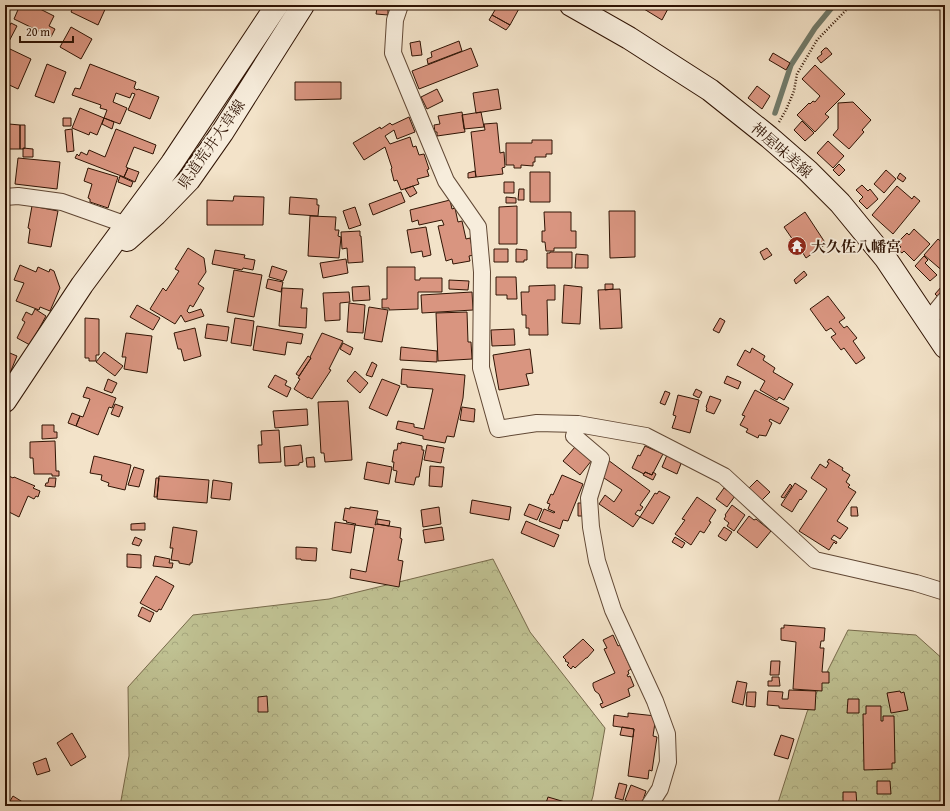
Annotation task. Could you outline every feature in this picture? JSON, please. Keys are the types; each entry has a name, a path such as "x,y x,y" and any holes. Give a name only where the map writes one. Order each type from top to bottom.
{"main road":[{"name":"県道荒井大草線","path":"5,400 108,248 127,225 172,163 277,5"},
{"name":"県道荒井大草線","path":"82,285 189,180 222,133 303,5"},
{"name":"神屋味美線","path":"571,5 629,38 710,90 769,137 808,171 840,203 886,259 945,347"}],"street":[{"path":"400,5 395,20 393,53 446,181 478,227 482,272 481,368 498,429 537,423 578,424 646,436 724,476 815,560 916,583 945,592"},
{"path":"5,197 18,196 62,202 127,225"},
{"path":"928,321 945,300"},
{"path":"578,424 574,436 601,459 589,498 591,526 597,561 613,610 655,701 667,734 668,762 660,789 649,806"}],"path":[{"path":"769,137 786,110 794,91 797,74 817,40 850,5"}],"green space":[{"path":"493,559 530,632 605,728 590,806 120,806 129,756 128,687 193,615 329,599"},
{"path":"848,630 916,635 945,661 945,806 777,806 807,712"}],"building":[{"path":"20,5 32,5 54,16 49,26 55,29 51,37 14,19"},
{"path":"74,5 107,5 98,25 71,12"},
{"path":"498,5 521,5 510,25 492,15"},
{"path":"647,5 670,5 662,20 644,9"},
{"path":"377,8 388,9 388,15 376,14"},
{"path":"492,15 510,25 506,30 489,20"},
{"path":"11,23 17,26 6,47 5,34"},
{"path":"71,27 92,39 81,59 60,47"},
{"path":"420,41 422,55 412,56 410,43"},
{"path":"459,41 462,51 428,64 427,59 432,57 431,52"},
{"path":"471,48 478,66 419,89 412,71"},
{"path":"827,48 832,54 821,63 817,58 822,54 821,52"},
{"path":"10,49 31,59 18,89 5,83 5,59"},
{"path":"773,53 790,63 786,70 769,60"},
{"path":"47,64 66,72 54,103 35,96"},
{"path":"90,64 136,82 134,88 137,90 138,89 159,97 150,119 128,110 135,94 132,93 130,98 116,93 113,102 127,108 120,124 104,118 107,110 100,108 101,105 72,95 75,88 80,89"},
{"path":"815,65 845,94 825,114 829,117 815,132 797,115 809,103 810,104 813,101 815,102 820,96 802,79"},
{"path":"295,82 341,82 341,99 295,100"},
{"path":"757,86 770,96 762,109 748,98"},
{"path":"437,89 443,101 427,109 421,97"},
{"path":"498,89 501,109 476,113 473,93"},
{"path":"853,102 871,120 862,130 864,132 849,149 833,135 838,129 838,103"},
{"path":"80,108 104,118 97,135 90,132 89,135 72,128"},
{"path":"462,112 465,132 437,136 434,125 440,124 438,116"},
{"path":"481,112 484,127 464,129 462,115"},
{"path":"409,117 415,132 397,139 394,130 385,136 390,144 410,137 413,147 416,146 419,155 424,154 429,169 427,170 429,176 417,179 419,184 401,190 397,180 394,181 392,168 385,147 364,160 353,143 380,127 381,129 390,123 392,125"},
{"path":"63,118 71,118 71,126 63,126"},
{"path":"104,118 114,122 112,129 102,124"},
{"path":"802,121 814,133 805,141 794,130"},
{"path":"497,123 500,153 504,152 505,167 502,168 503,174 476,177 471,132 485,130 484,124"},
{"path":"9,124 20,125 20,149 8,149"},
{"path":"20,125 25,125 25,148 23,149 20,149"},
{"path":"72,129 74,151 67,152 65,130"},
{"path":"116,129 156,145 153,154 134,147 126,167 128,168 124,177 75,158 77,154 79,156 81,152 87,155 89,150 105,157"},
{"path":"532,140 552,140 552,154 546,154 546,157 535,157 533,166 521,165 521,168 514,168 514,165 506,165 506,143 532,143"},
{"path":"828,141 844,156 833,168 817,153"},
{"path":"23,148 33,149 33,157 23,157"},
{"path":"18,158 60,162 57,189 15,184"},
{"path":"839,164 845,170 839,176 833,170"},
{"path":"88,168 118,177 108,208 90,202 90,199 88,198 92,184 84,181"},
{"path":"128,168 139,172 135,182 124,177"},
{"path":"886,170 896,179 884,193 874,184"},
{"path":"475,171 476,177 468,178 468,173"},
{"path":"530,172 550,172 550,202 530,202"},
{"path":"900,173 906,178 903,182 897,178"},
{"path":"120,176 133,182 131,187 118,182"},
{"path":"504,182 514,182 514,193 504,193"},
{"path":"862,185 868,191 870,189 878,199 867,209 859,201 863,197 856,190"},
{"path":"413,186 417,193 410,197 405,189"},
{"path":"897,186 912,199 914,196 920,201 893,234 872,215"},
{"path":"519,189 524,189 524,200 518,200"},
{"path":"401,192 405,202 373,215 369,204"},
{"path":"234,196 264,197 263,225 207,225 207,200 233,201"},
{"path":"290,197 317,199 317,205 319,205 318,216 289,214"},
{"path":"506,197 516,198 516,203 506,203"},
{"path":"450,200 452,209 455,208 458,222 462,221 466,239 470,238 474,255 469,256 470,261 453,264 452,259 446,261 438,226 444,225 442,220 419,225 418,220 412,222 410,210"},
{"path":"32,206 58,211 51,247 28,243 30,229 28,228"},
{"path":"517,206 517,244 499,244 499,207"},
{"path":"355,207 361,225 349,229 343,211"},
{"path":"609,211 635,211 635,257 610,258"},
{"path":"544,212 571,212 571,231 576,231 576,248 554,248 554,251 546,251 545,242 542,242 542,231 545,231"},
{"path":"805,212 826,244 806,258 801,250 797,253 790,242 793,240 784,227"},
{"path":"310,216 336,217 335,230 339,230 338,236 341,237 339,258 308,256"},
{"path":"426,227 431,255 423,257 422,251 411,253 407,230"},
{"path":"914,229 930,244 914,261 904,251 902,253 898,250 901,247 897,243 907,233 909,235"},
{"path":"360,231 363,262 348,263 347,248 342,249 341,232"},
{"path":"938,239 945,245 945,273 924,255"},
{"path":"188,248 204,258 206,272 198,284 204,288 193,307 190,305 187,311 189,313 201,309 204,316 185,322 181,315 175,324 150,309 163,288 166,291 179,271 175,269"},
{"path":"767,248 772,255 764,260 760,252"},
{"path":"494,249 508,249 508,262 494,262"},
{"path":"516,249 527,250 527,260 524,260 524,262 516,262"},
{"path":"215,250 245,255 244,258 255,260 253,270 243,268 242,270 212,264"},
{"path":"572,252 572,268 547,268 547,253"},
{"path":"576,254 588,255 588,268 575,268"},
{"path":"924,256 928,260 925,263 937,275 930,281 915,266"},
{"path":"346,259 348,273 323,278 320,263"},
{"path":"20,265 36,272 38,267 49,272 50,269 54,271 60,288 50,311 40,307 39,310 16,301 24,283 14,280"},
{"path":"272,266 287,271 283,281 269,277"},
{"path":"387,267 415,267 415,280 420,280 420,278 442,278 442,292 418,292 418,309 389,310 389,308 382,308 382,299 387,299"},
{"path":"234,270 262,275 254,317 227,312"},
{"path":"804,271 807,275 796,284 794,280"},
{"path":"496,277 516,277 517,299 507,299 507,295 496,295"},
{"path":"268,279 283,282 281,292 266,288"},
{"path":"449,280 469,281 468,290 449,289"},
{"path":"605,284 613,284 613,289 605,290"},
{"path":"555,285 555,300 547,300 548,335 529,335 529,328 526,328 526,315 522,315 521,292 529,292 529,286"},
{"path":"564,285 582,287 580,324 562,323"},
{"path":"369,286 370,300 353,301 352,287"},
{"path":"942,286 945,289 938,297 935,294"},
{"path":"282,288 303,289 301,308 307,308 306,328 279,326"},
{"path":"620,289 622,328 600,329 598,290"},
{"path":"349,292 350,302 340,303 340,320 325,321 323,293"},
{"path":"472,292 473,310 422,313 421,295"},
{"path":"828,296 845,318 839,322 844,328 847,326 857,338 853,341 865,358 856,364 844,348 841,350 831,337 836,334 831,328 826,331 810,309"},
{"path":"349,303 365,305 363,333 347,332"},
{"path":"137,305 160,318 153,330 130,317"},
{"path":"369,307 388,310 382,342 364,339"},
{"path":"35,309 46,316 30,345 17,338 25,322 22,320 26,312 32,315"},
{"path":"467,312 468,342 471,342 472,359 438,361 436,313"},
{"path":"85,318 99,319 99,355 96,355 96,361 89,361 89,358 85,358"},
{"path":"235,318 254,321 251,346 231,343"},
{"path":"720,318 725,321 719,333 713,330"},
{"path":"207,324 229,327 227,341 205,338"},
{"path":"257,326 303,334 301,344 287,342 285,355 253,350"},
{"path":"195,328 201,356 184,361 181,349 178,349 174,333"},
{"path":"514,329 515,345 492,346 491,330"},
{"path":"126,333 152,336 147,373 124,369 126,357 122,357"},
{"path":"322,333 343,341 329,369 331,370 312,399 294,389 300,379 298,378 311,358 310,357"},
{"path":"343,343 353,348 350,355 340,349"},
{"path":"401,347 437,351 437,362 400,360"},
{"path":"752,348 765,356 763,360 775,368 773,372 793,384 784,400 779,397 777,400 760,390 765,381 737,365 745,350 750,353"},
{"path":"530,349 533,373 526,374 529,385 499,390 493,355"},
{"path":"5,351 17,356 10,373 8,372 5,377"},
{"path":"104,352 123,366 115,376 96,362"},
{"path":"308,356 311,358 299,376 296,374"},
{"path":"372,362 377,365 372,377 366,375"},
{"path":"402,369 465,375 463,398 454,437 447,436 445,443 423,439 423,436 396,429 398,421 414,424 414,427 424,429 433,389 407,387 407,385 401,384"},
{"path":"355,371 368,383 360,393 347,381"},
{"path":"275,375 287,381 285,385 291,388 287,397 268,387"},
{"path":"727,376 741,382 738,389 724,383"},
{"path":"108,379 117,383 112,393 104,390"},
{"path":"382,379 400,386 387,416 369,408"},
{"path":"87,387 116,398 112,408 109,407 98,435 76,426 80,416 83,417 90,399 83,397"},
{"path":"696,389 702,392 699,398 693,395"},
{"path":"755,390 789,408 780,424 770,419 769,421 772,423 766,436 759,435 758,438 746,432 748,429 740,425 745,416 742,415"},
{"path":"665,391 670,393 665,405 660,403"},
{"path":"678,395 699,400 690,433 672,428 676,416 673,415"},
{"path":"710,396 721,400 714,414 706,411"},
{"path":"348,401 352,460 325,462 324,453 321,453 318,402"},
{"path":"115,404 123,407 119,417 111,414"},
{"path":"462,407 475,409 474,422 460,420"},
{"path":"307,409 308,425 275,428 273,411"},
{"path":"72,413 80,416 76,426 68,423"},
{"path":"42,425 54,425 54,432 57,432 57,438 42,439"},
{"path":"279,430 281,462 259,463 258,445 262,445 261,431"},
{"path":"55,441 56,471 59,471 59,476 52,476 52,474 34,474 33,458 30,458 30,442"},
{"path":"401,442 422,446 422,450 424,450 419,477 416,477 414,485 395,482 397,471 393,470 394,462 392,462 394,450 397,450 398,443 401,444"},
{"path":"301,445 303,462 299,463 299,465 285,466 284,447"},
{"path":"427,445 444,448 441,463 424,460"},
{"path":"645,446 663,454 652,475 645,472 644,474 632,468 638,455 640,456"},
{"path":"575,447 592,460 580,475 563,461"},
{"path":"667,455 682,461 677,474 662,467"},
{"path":"94,456 131,465 125,490 108,486 109,483 101,480 102,475 90,473"},
{"path":"314,457 315,467 307,467 306,458"},
{"path":"829,459 843,468 842,470 850,475 846,482 850,485 848,487 856,492 837,521 848,528 840,539 834,535 831,539 837,542 836,544 834,542 829,550 799,531 827,489 811,478 820,464 826,468 829,463 827,462"},
{"path":"608,460 650,491 640,505 643,507 635,514 640,517 633,527 599,504 605,495 614,502 622,490 598,474"},
{"path":"367,462 392,467 389,484 364,479"},
{"path":"430,466 444,467 442,487 429,486"},
{"path":"134,467 144,470 139,487 128,485"},
{"path":"645,472 652,475 653,472 656,474 653,480 643,475"},
{"path":"562,475 583,484 568,521 563,520 560,529 539,521 544,509 554,513 555,512 548,509 550,504 547,503 551,494 553,495"},
{"path":"9,476 35,486 33,488 40,491 38,497 36,496 34,499 28,496 19,517 5,510 5,499 7,495 5,494 8,488 5,486"},
{"path":"159,476 209,480 207,503 157,499"},
{"path":"49,478 56,478 55,487 45,486 46,483 48,483"},
{"path":"156,478 159,478 157,497 154,497"},
{"path":"213,480 232,483 230,500 211,498"},
{"path":"757,480 770,492 761,501 749,488"},
{"path":"795,483 807,491 792,512 781,505"},
{"path":"790,484 792,486 784,498 781,497"},
{"path":"724,488 735,496 727,507 716,499"},
{"path":"659,491 670,497 653,524 640,517 655,493 657,494"},
{"path":"697,497 716,510 704,533 700,531 691,545 675,534 685,520 682,519"},
{"path":"472,500 511,507 509,520 470,513"},
{"path":"578,503 585,503 585,516 578,516"},
{"path":"529,504 542,509 537,520 524,515"},
{"path":"732,505 745,515 734,531 727,526 729,523 724,519"},
{"path":"350,507 378,511 375,525 377,524 401,528 400,538 402,539 398,560 403,561 399,587 350,578 351,569 366,572 374,528 355,525 356,524 343,520 345,508 350,509"},
{"path":"439,507 441,524 423,527 421,510"},
{"path":"851,507 857,507 858,516 851,516"},
{"path":"749,516 754,520 756,519 771,531 757,548 737,532"},
{"path":"377,519 390,521 389,526 377,524"},
{"path":"526,521 559,535 554,547 521,533"},
{"path":"335,522 355,525 351,553 332,550"},
{"path":"145,523 145,530 131,530 131,524"},
{"path":"173,527 197,531 192,563 190,563 190,565 171,560 173,548 170,548"},
{"path":"442,527 444,540 425,543 423,530"},
{"path":"724,527 732,532 726,541 718,536"},
{"path":"135,537 142,540 139,546 132,544"},
{"path":"675,537 685,543 682,548 672,542"},
{"path":"296,547 317,548 316,561 296,559"},
{"path":"127,554 141,555 141,568 127,567"},
{"path":"155,556 170,559 169,563 173,563 172,568 153,566"},
{"path":"156,576 174,586 161,610 159,609 157,612 140,603"},
{"path":"142,607 154,613 150,622 138,616"},
{"path":"784,625 825,628 824,641 821,641 820,648 824,648 822,672 829,672 829,683 822,683 822,691 793,689 796,642 781,640 781,628 784,628"},
{"path":"613,635 618,646 620,645 631,669 628,671 629,674 627,675 628,677 630,676 634,686 628,689 630,696 602,708 600,704 603,703 599,694 595,691 593,683 615,673 604,649 607,648 603,640"},
{"path":"583,639 594,650 575,668 573,666 571,669 567,665 569,663 565,661 566,660 563,657"},
{"path":"771,661 780,661 779,675 770,675"},
{"path":"772,677 779,677 780,686 768,686 768,681 772,681"},
{"path":"737,681 747,683 743,705 732,702"},
{"path":"789,690 816,691 815,710 779,708 779,706 767,705 768,691 783,692 782,699 788,699"},
{"path":"900,691 901,693 904,692 908,710 891,713 887,693"},
{"path":"747,692 756,692 755,707 746,706"},
{"path":"267,696 268,712 258,712 258,697"},
{"path":"848,699 859,699 859,713 847,713"},
{"path":"866,706 881,706 881,721 883,721 883,716 894,716 895,763 892,763 892,769 864,770 863,714 866,714"},
{"path":"628,713 656,716 653,736 657,737 652,771 649,770 648,779 628,776 634,729 613,726 614,715 628,717"},
{"path":"622,727 634,729 633,737 620,735"},
{"path":"72,733 86,757 71,766 57,743"},
{"path":"781,735 794,739 788,759 774,755"},
{"path":"46,758 50,771 37,775 33,763"},
{"path":"877,781 890,781 891,794 877,794"},
{"path":"619,783 627,785 623,800 615,798"},
{"path":"631,785 646,791 641,806 633,803 632,806 626,804 627,801 625,800"},
{"path":"843,792 856,792 857,806 843,806"},
{"path":"13,796 29,806 7,806"},
{"path":"548,797 565,802 563,806 545,806"}],"waterway":[{"path":"775,113 791,65 815,28 834,5"}],"place":[{"name":"大久佐八幡宮","path":"797,246"}]}
